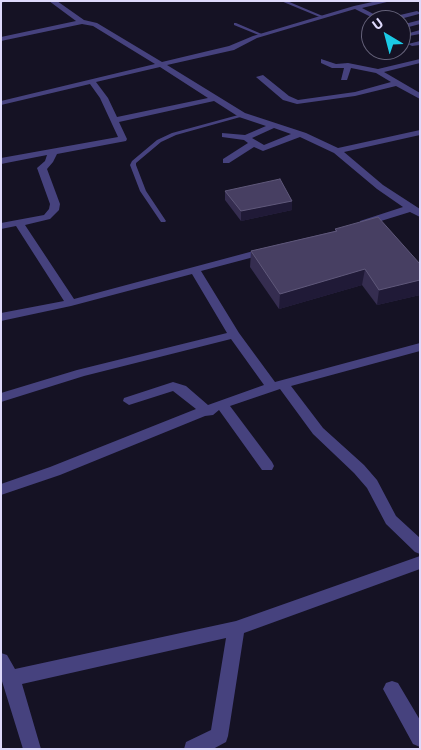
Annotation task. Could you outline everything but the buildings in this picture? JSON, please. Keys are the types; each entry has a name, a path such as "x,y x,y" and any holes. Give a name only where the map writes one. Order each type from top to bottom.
{"street":[{"path":"53,1 82,22"},
{"path":"3,101 92,82 231,48 262,35 356,7 388,1"},
{"path":"356,7 362,10"},
{"path":"411,14 418,13"},
{"path":"1,39 82,22 94,24 242,114 299,134 337,151 380,187 415,211"},
{"path":"412,24 420,22"},
{"path":"324,60 335,66 348,64 378,71 420,97"},
{"path":"378,71 420,61"},
{"path":"344,78 348,64"},
{"path":"260,77 286,98 297,102 355,94 397,83"},
{"path":"1,161 123,139 116,120 104,98 92,82"},
{"path":"116,120 217,98"},
{"path":"226,161 250,141 274,125"},
{"path":"337,151 420,132"},
{"path":"225,135 250,141 264,148 299,134"},
{"path":"1,226 47,217 54,210 55,204 42,168 49,162 53,152"},
{"path":"356,226 415,211"},
{"path":"19,223 71,303"},
{"path":"1,317 71,303 280,247"},
{"path":"195,270 234,335 318,431 359,469 372,484 391,520 420,548"},
{"path":"1,398 81,373 234,335"},
{"path":"1,490 277,385 420,347"},
{"path":"129,401 173,386 182,389 208,412"},
{"path":"222,405 267,466"},
{"path":"11,678 236,628 420,562"},
{"path":"193,749 219,736 236,628"},
{"path":"1,661 11,678 32,749"},
{"path":"392,690 420,738"}],"lane":[{"path":"284,1 323,17"},
{"path":"235,24 262,35"},
{"path":"163,221 143,191 133,165 134,162 159,141 174,134 242,114"}]}
